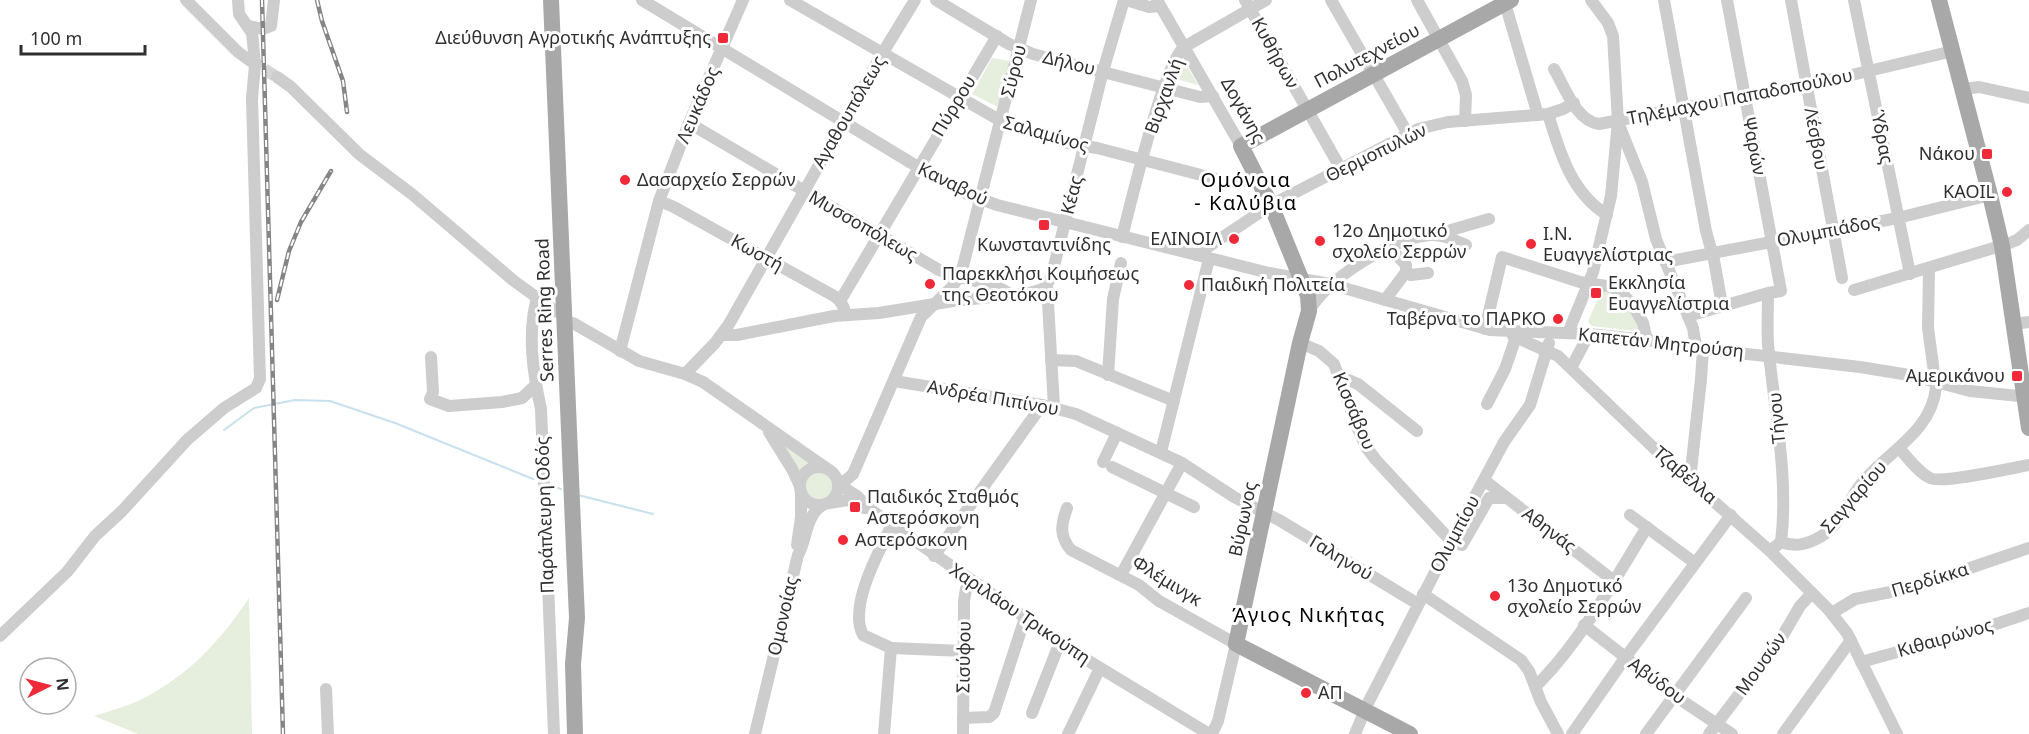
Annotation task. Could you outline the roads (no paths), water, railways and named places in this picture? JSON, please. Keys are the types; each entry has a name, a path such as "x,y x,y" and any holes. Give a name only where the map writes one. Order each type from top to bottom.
{"main road":[{"name":"Serres Ring Road","path":"551,0 576,618 573,664 575,734"},
{"path":"1939,0 2022,323 2029,428"},
{"name":"Πολυτεχνείου","path":"1240,146 1507,1"},
{"name":"Δογάνης","path":"1240,146 1271,205 1308,297 1309,311"},
{"name":"Βύρωνος","path":"1236,644 1300,343 1309,311"},
{"name":"Serres Ring Road","path":"576,618 583,664 585,734"},
{"name":"Φλέμινγκ","path":"1236,644 1410,734"}],"street":[{"path":"186,0 249,60"},
{"path":"0,636 67,572 95,536 122,511 187,440 224,408 256,388 260,379 252,98 255,65 252,33 239,14 238,0"},
{"path":"248,26 263,29 271,26 274,0"},
{"name":"Καναβού","path":"642,0 918,167 981,200 1209,259 1301,279"},
{"name":"Λευκάδος","path":"620,351 659,201 689,123 743,0"},
{"name":"Σαλαμίνος","path":"790,0 1001,122 1059,140 1231,182 1244,181 1257,176"},
{"name":"Αγαθουπόλεως","path":"685,374 722,335 915,0"},
{"name":"Δήλου","path":"936,0 1019,49 1200,97 1213,96"},
{"name":"Σύρου","path":"931,305 958,279 965,263 1031,0"},
{"path":"1125,0 1149,7 1158,3"},
{"name":"Κέας","path":"1047,285 1052,278 1103,71 1125,0"},
{"name":"Βιρχανλή","path":"1122,237 1142,159 1164,87 1175,60 1184,47 1247,5 1266,0"},
{"path":"1331,0 1408,134"},
{"path":"1417,0 1464,85 1466,122"},
{"path":"1568,333 1589,284 1607,215 1618,121 1612,32 1608,22 1591,0"},
{"path":"1664,0 1706,231 1722,305"},
{"name":"Ψαρών","path":"1727,0 1782,291 1768,293"},
{"name":"Λέσβου","path":"1791,0 1842,278"},
{"name":"Ύδρας","path":"1854,0 1910,274"},
{"path":"1507,1 1543,114 1573,180 1586,199 1607,215"},
{"name":"Δογάνης","path":"1158,3 1240,146"},
{"name":"Κυθήρων","path":"1247,5 1341,169"},
{"name":"Πύρρου","path":"840,301 997,36"},
{"name":"Τηλέμαχου Παπαδοπούλου","path":"1554,69 1583,116 1593,123 1602,124 1745,97 1953,51"},
{"path":"277,77 291,87 359,154 557,312"},
{"path":"1963,89 1979,87 2029,98"},
{"name":"Θερμοπυλών","path":"1196,255 1271,205 1408,134 1433,125 1543,114 1574,103"},
{"path":"1618,121 1642,182 1652,226 1699,348 1701,379 1690,480"},
{"name":"Μυσσοπόλεως","path":"689,123 939,270 958,279 1000,288 1012,296"},
{"name":"Ολυμπιάδος","path":"1665,262 1898,218 1990,195"},
{"name":"Κωστή","path":"659,201 672,206 840,301"},
{"path":"1442,236 1451,230 1489,219"},
{"path":"1854,290 2002,246 2017,240 2029,230"},
{"path":"1309,311 1330,284 1364,261 1390,248 1412,239 1429,236 1442,236 1466,245"},
{"path":"1385,300 1406,272 1406,265 1390,248"},
{"path":"1485,329 1502,257 1589,284 1609,285 1626,297 1640,318 1647,340"},
{"path":"1161,452 1209,259"},
{"path":"1108,375 1113,298 1121,263"},
{"path":"1929,268 1928,328 1936,383"},
{"path":"1406,272 1411,275 1428,273"},
{"name":"Καπετάν Μητρούση","path":"1301,279 1330,284 1485,329 1503,332 1590,334 1647,340 1883,370 1982,393 2027,397"},
{"path":"722,335 737,335 847,315 879,313 966,299 1012,296 1036,292 1047,285 1051,360 1048,406 934,556"},
{"path":"1688,316 1768,293"},
{"name":"Τήνου","path":"1768,293 1770,356 1780,453 1783,518 1780,542"},
{"name":"Παράπλευρη Οδός","path":"537,298 531,328 536,385 541,409 554,734"},
{"path":"840,301 847,315"},
{"path":"798,555 801,489 804,475 814,468 833,477 848,479 853,474 921,317 931,305"},
{"name":"Χαριλάου Τρικούπη","path":"573,323 620,351 648,364 685,374 712,388 833,477 871,510 934,556 1100,668 1210,734"},
{"name":"Τζαβέλλα","path":"1503,332 1558,356 1690,480 1770,551 1832,613 1851,640 1897,734"},
{"name":"Ολυμπίου","path":"1355,734 1364,710 1451,541 1504,442 1530,405 1552,333"},
{"path":"1571,368 1590,334"},
{"path":"1487,404 1505,369 1516,337"},
{"name":"Κισσάβου","path":"1300,343 1319,351 1334,364 1358,429 1371,454 1451,541"},
{"path":"431,357 432,392 430,399 450,406 486,404 522,398 536,385"},
{"path":"1051,360 1073,361 1174,401"},
{"path":"1339,376 1358,384 1417,431"},
{"name":"Ανδρέα Πιπίνου","path":"894,381 1048,406 1076,414 1185,464"},
{"name":"Σαγγαρίου","path":"1780,542 1792,546 1799,545 1824,533 1848,507 1860,485 1879,464 1913,435 1935,397 1936,383"},
{"path":"766,429 792,469 807,501 812,504 826,504 848,500 871,510"},
{"path":"1117,432 1107,464 1194,507"},
{"path":"1899,448 1924,473 1934,479 1977,475 2029,465"},
{"path":"1121,575 1165,493 1185,464"},
{"name":"Γαληνού","path":"1185,464 1234,496 1421,599"},
{"path":"856,465 856,487 861,500"},
{"path":"826,504 835,497 833,477"},
{"name":"Αθηνάς","path":"1484,480 1614,580"},
{"path":"1451,541 1462,545 1489,498 1508,498"},
{"name":"Ομονοίας","path":"755,734 798,555 811,515 826,504"},
{"name":"Φλέμινγκ","path":"1066,508 1061,531 1068,546 1075,552 1121,575 1159,601 1236,644"},
{"path":"1630,515 1695,563"},
{"path":"1572,734 1731,515"},
{"path":"892,525 861,596 860,619 863,635 891,648 963,651"},
{"path":"1536,686 1561,658 1647,527"},
{"path":"1770,551 1780,542"},
{"name":"Περδίκκα","path":"1832,613 1856,599 1911,588 2029,548"},
{"name":"Σισύφου","path":"963,734 964,595 971,581"},
{"name":"Μουσών","path":"1709,734 1779,642 1800,606 1812,593"},
{"path":"1646,734 1746,598"},
{"path":"1421,599 1517,657 1529,670 1541,702 1558,734"},
{"name":"Κιθαιρώνος","path":"1862,662 1981,629 2029,613"},
{"path":"963,718 989,717 994,713 1025,618"},
{"name":"Αβύδου","path":"1584,625 1675,696 1732,734"},
{"path":"1783,734 1851,640"},
{"path":"1032,713 1060,642"},
{"name":"Βύρωνος","path":"1210,734 1218,721 1236,644"},
{"path":"884,734 891,648"},
{"path":"1068,734 1100,668"},
{"path":"326,689 328,734"}],"waterway":[{"path":"224,430 254,408 295,400 330,401 395,423 533,479"},
{"path":"549,485 561,489"},
{"path":"578,495 653,514"}],"tunnel":[{"path":"249,60 277,77"}],"railway":[{"path":"262,0 283,734"},
{"path":"317,0 343,81 347,112"},
{"path":"277,300 289,251 301,222 331,171"}],"place":[{"name":"Διεύθυνση Αγροτικής Ανάπτυξης","path":"723,38"},
{"name":"Νάκου","path":"1987,154"},
{"name":"Δασαρχείο Σερρών","path":"625,180"},
{"name":"KAOIL","path":"2007,192"},
{"name":"Κωνσταντινίδης","path":"1044,225"},
{"name":"ΕΛΙΝΟΙΛ","path":"1234,239"},
{"name":"12ο Δημοτικό σχολείο Σερρών","path":"1320,241"},
{"name":"Ι.Ν. Ευαγγελίστριας","path":"1531,244"},
{"name":"Παρεκκλήσι Κοιμήσεως της Θεοτόκου","path":"930,284"},
{"name":"Παιδική Πολιτεία","path":"1189,285"},
{"name":"Εκκλησία Ευαγγελίστρια","path":"1596,293"},
{"name":"Ταβέρνα το ΠΑΡΚΟ","path":"1558,319"},
{"name":"Αμερικάνου","path":"2017,376"},
{"name":"Παιδικός Σταθμός Αστερόσκονη","path":"855,507"},
{"name":"Αστερόσκονη","path":"843,540"},
{"name":"13ο Δημοτικό σχολείο Σερρών","path":"1495,596"},
{"name":"ΑΠ","path":"1306,693"}],"district":[{"name":"Ομόνοια - Καλύβια","path":"1246,192"},
{"name":"Άγιος Νικήτας","path":"1309,615"}]}
